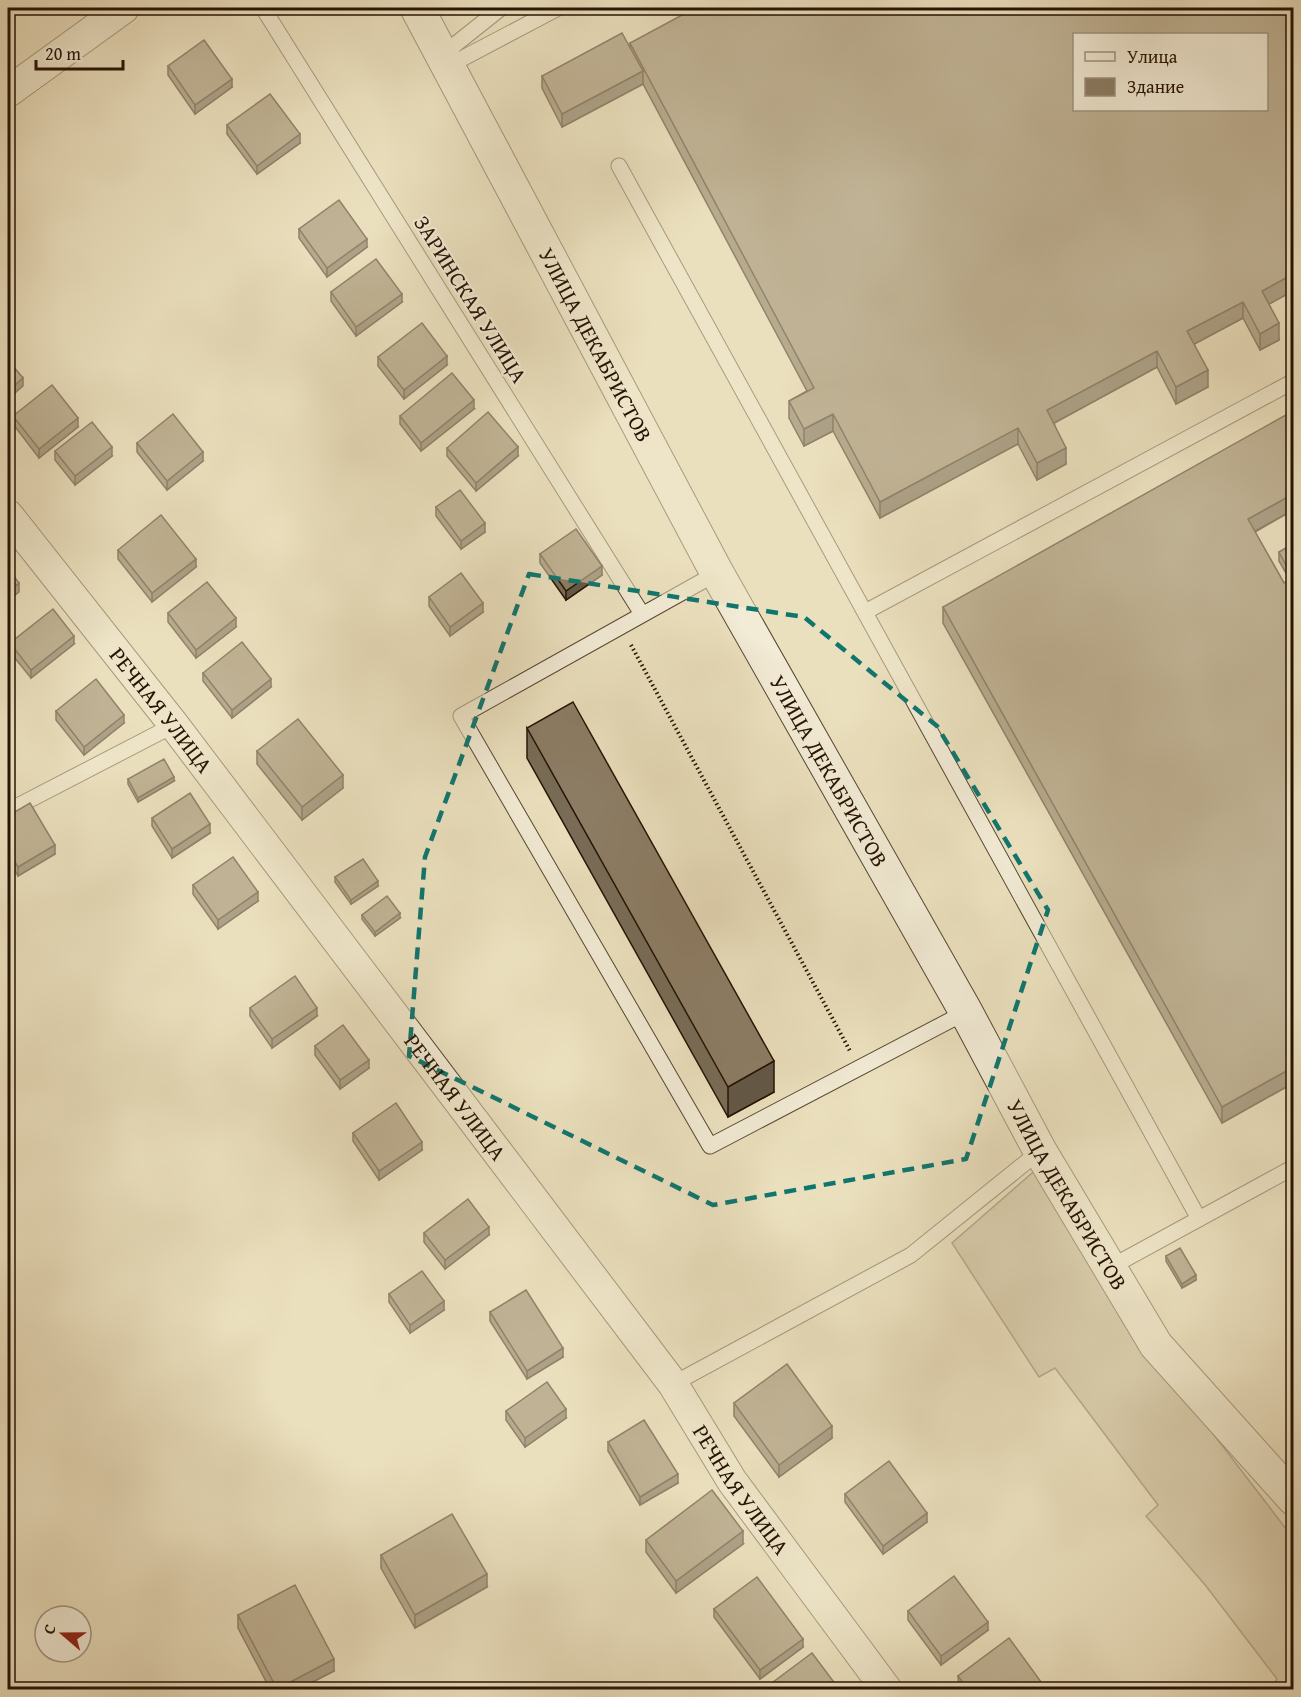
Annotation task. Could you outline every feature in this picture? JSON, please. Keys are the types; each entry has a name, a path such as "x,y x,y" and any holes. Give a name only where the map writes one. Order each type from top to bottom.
{"street":[{"path":"8,92 124,8"},
{"name":"УЛИЦА ДЕКАБРИСТОВ","path":"417,8 717,573 966,1012 1040,1151 1156,1345 1293,1497"},
{"name":"РЕЧНАЯ УЛИЦА","path":"8,515 174,725 673,1384 732,1480 887,1689"}],"lane":[{"name":"ЗАРИНСКАЯ УЛИЦА","path":"263,8 642,614"},
{"path":"445,60 501,8"},
{"path":"445,60 558,8"},
{"path":"619,166 867,611 1199,1218"},
{"path":"867,611 1293,381"},
{"path":"717,573 461,716 710,1146 966,1012"},
{"path":"8,812 174,725"},
{"path":"673,1384 911,1255 1040,1151"},
{"path":"1109,1268 1293,1167"}],"path":[{"path":"621,626 859,1068"}],"highlighted area":[{"path":"529,574 804,617 937,726 1048,910 966,1159 713,1205 409,1056 425,857"}],"shaded area":[{"path":"1039,1167 1149,1350 1293,1538 1293,1689 1270,1689 1277,1679 1206,1586 1146,1516 1158,1505 1055,1368 1039,1377 952,1243"}],"building":[{"path":"695,8 1293,8 1293,274 1262,291 1279,323 1260,334 1243,302 1187,331 1208,370 1176,387 1157,351 1047,410 1066,448 1037,463 1018,428 880,502 833,414 804,429 789,401 814,388 630,43"},
{"path":"622,33 643,71 562,114 542,76"},
{"path":"204,40 232,79 195,105 168,66"},
{"path":"270,94 300,134 257,166 227,125"},
{"path":"339,200 367,239 327,268 299,229"},
{"path":"376,259 402,294 356,327 331,292"},
{"path":"422,323 447,356 404,390 378,357"},
{"path":"8,360 23,378 8,391"},
{"path":"452,373 474,400 421,443 400,416"},
{"path":"52,385 78,418 39,449 13,416"},
{"path":"1293,411 1293,494 1248,519 1284,583 1293,578 1293,1080 1288,1070 1222,1107 943,607"},
{"path":"488,412 518,447 476,483 447,448"},
{"path":"173,414 203,452 167,481 137,443"},
{"path":"92,422 112,447 75,476 55,451"},
{"path":"460,490 485,523 461,541 436,507"},
{"path":"161,515 196,559 152,593 118,550"},
{"path":"576,529 602,566 566,591 540,554"},
{"path":"1293,544 1293,571 1290,573 1279,552"},
{"path":"8,568 19,583 8,592"},
{"path":"461,573 483,603 450,627 429,597"},
{"path":"207,582 236,618 196,650 168,613"},
{"path":"53,609 74,636 31,670 10,643"},
{"path":"242,642 271,679 232,710 203,673"},
{"path":"96,679 124,715 84,747 56,711"},
{"path":"573,702 774,1061 728,1087 527,728"},
{"path":"298,719 343,775 302,807 257,751"},
{"path":"164,759 174,777 138,798 128,779"},
{"path":"190,793 210,824 172,849 152,818"},
{"path":"30,803 55,845 18,867 8,850 8,816"},
{"path":"233,857 258,892 218,920 193,885"},
{"path":"363,859 378,881 351,900 335,877"},
{"path":"387,896 400,913 375,932 362,915"},
{"path":"295,976 317,1008 272,1039 250,1008"},
{"path":"343,1025 369,1060 340,1080 315,1046"},
{"path":"8,1083 13,1093 8,1097"},
{"path":"396,1103 422,1142 379,1171 353,1133"},
{"path":"468,1199 489,1227 445,1260 424,1233"},
{"path":"1180,1248 1196,1275 1182,1284 1166,1256"},
{"path":"422,1271 444,1301 410,1325 389,1294"},
{"path":"526,1290 563,1348 527,1371 490,1312"},
{"path":"787,1364 832,1426 779,1465 734,1403"},
{"path":"547,1382 566,1409 525,1438 506,1411"},
{"path":"644,1420 678,1474 640,1497 608,1442"},
{"path":"889,1461 927,1513 883,1546 845,1494"},
{"path":"712,1490 743,1531 676,1581 646,1540"},
{"path":"452,1514 487,1574 415,1615 381,1555"},
{"path":"954,1576 988,1622 941,1656 908,1611"},
{"path":"757,1577 803,1639 760,1670 714,1609"},
{"path":"295,1585 334,1659 277,1689 238,1615"},
{"path":"1009,1638 1044,1686 1040,1689 968,1689 958,1676"},
{"path":"812,1653 839,1689 765,1688"}]}
